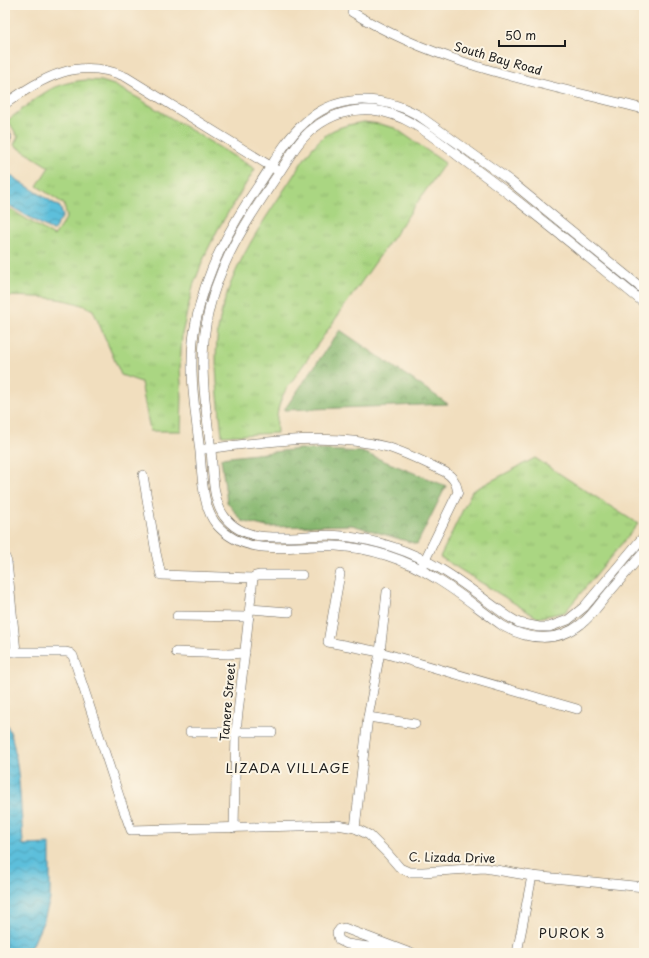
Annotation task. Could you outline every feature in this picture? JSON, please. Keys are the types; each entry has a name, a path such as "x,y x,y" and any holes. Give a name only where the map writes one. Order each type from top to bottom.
{"street":[{"name":"South Bay Road","path":"352,12 382,30 445,57 537,83 644,109"},
{"path":"5,104 36,83 70,70 88,68 115,72 126,77 280,172"},
{"path":"644,290 504,176 418,115 391,103 359,99 346,101 308,118 300,126 271,166 243,209 217,255 208,277 196,322 192,372 206,501 209,512 214,522 233,539 243,544 254,547 268,548 318,545 339,546 365,550 392,557 420,569 515,632 539,638 563,634 582,624 644,552"},
{"path":"644,303 493,181 412,124 388,113 373,110 348,111 326,120 307,134 280,172 238,237 226,259 211,305 206,323 203,362 203,379 216,499 223,516 238,530 256,536 340,535 396,547 425,560 457,580 519,623 539,628 549,627 564,622 575,615 644,536"},
{"path":"5,132 5,143"},
{"path":"200,450 306,440 361,442 375,444 400,452 445,472 451,476 455,482 458,492 420,569"},
{"path":"143,475 161,575 253,578 259,575 302,575"},
{"path":"5,557 7,562 16,652 5,652"},
{"path":"340,574 328,642 380,652 577,709"},
{"name":"Tanere Street","path":"234,828 236,731 253,578"},
{"path":"450,588 457,580"},
{"path":"355,828 368,717 380,652 387,592"},
{"path":"177,616 289,612"},
{"name":"C. Lizada Drive","path":"16,652 66,652 73,656 131,830 337,825 355,828 369,835 400,868 409,872 484,868 532,876 644,887"},
{"path":"176,652 228,654 245,653"},
{"path":"368,717 415,724"},
{"path":"190,732 272,732"},
{"path":"518,953 532,876"},
{"path":"344,928 411,953 347,944 339,940 337,933 340,929 344,928"}],"green space":[{"path":"86,80 101,81 114,85 255,169 218,229 206,253 193,286 182,334 180,368 182,397 181,431 150,431 141,382 121,375 93,310 83,305 50,298 5,296 5,206 54,236 67,217 64,204 37,186 49,167 14,145 18,137 8,120 49,90 70,82"},
{"path":"364,122 395,128 445,163 285,391 278,411 277,433 222,436 217,383 216,356 218,330 228,290 236,272 255,235 302,163 317,143 334,130"},
{"path":"340,330 448,404 284,410"},
{"path":"300,449 362,452 446,486 417,544 352,525 267,527 242,521 227,502 221,458"},
{"path":"535,458 638,524 565,612 538,618 440,557 472,491"}],"water":[{"path":"5,172 60,207 63,216 53,231 5,203"},
{"path":"5,723 10,731 17,761 21,800 23,845 50,844 50,899 44,920 29,953 5,953"}],"district":[{"name":"LIZADA VILLAGE","path":"288,768"},
{"name":"PUROK 3","path":"572,933"}]}
